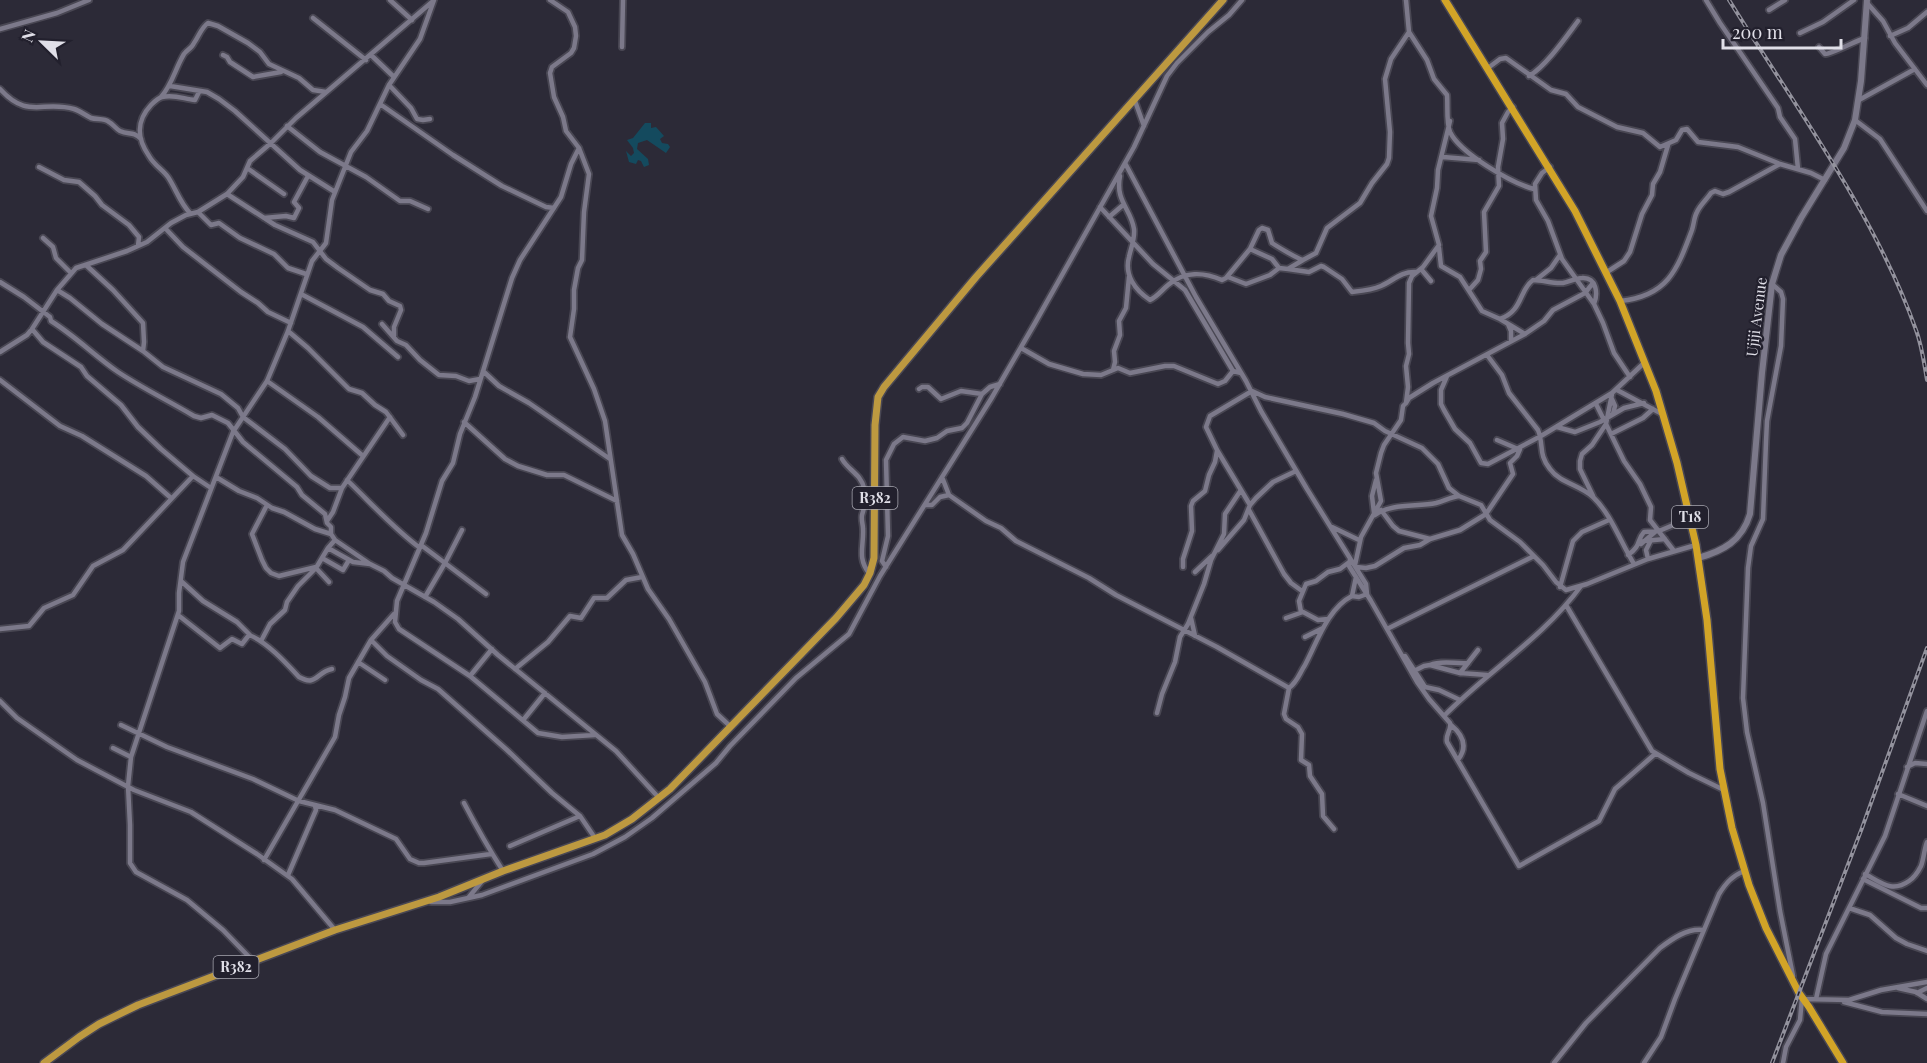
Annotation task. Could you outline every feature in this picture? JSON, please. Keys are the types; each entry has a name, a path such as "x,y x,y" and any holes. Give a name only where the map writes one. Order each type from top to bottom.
{"highway":[{"name":"T18","path":"1445,0 1575,211 1607,272 1645,362 1663,415 1696,545 1707,620 1720,770 1744,871 1766,928 1795,984 1843,1063"}],"main road":[{"name":"R382","path":"44,1063 99,1024 138,1005 335,930 426,902 503,871 596,838 632,819 660,798 842,612 858,594 870,573 874,548 875,416 878,397 884,387 976,277 1223,0"},
{"name":"Ujiji Avenue","path":"1698,558 1727,547 1744,529 1750,514 1772,284 1781,255 1792,233 1844,148 1855,120 1859,100 1867,1"}],"street":[{"path":"0,28 57,13 89,0"},
{"path":"390,0 412,20"},
{"path":"0,352 32,329 57,290 79,267 87,266 147,242 190,213 198,212 227,194 243,177 250,161 287,126 434,0"},
{"path":"253,961 217,925 187,900 134,870 130,859 128,786 131,757 178,615 183,562 233,432 267,381 291,323 306,274 328,238 328,215 334,192 351,152 367,131 388,85 420,39 434,0"},
{"path":"550,0 568,12 575,27 576,36 571,53 552,67 550,73 554,97 566,131 579,148 589,174 584,212 583,256 574,290 574,315 570,337 594,388 603,414 622,535 648,589 669,619 698,669 717,714 731,727"},
{"path":"622,47 623,0"},
{"path":"426,902 450,902 514,884 614,844 645,823 716,763 796,678 849,634 886,567 1021,348 1121,171 1171,69 1242,0"},
{"path":"1406,0 1409,32 1427,60 1434,79 1447,95 1449,127 1454,138 1479,160 1521,185 1534,189"},
{"path":"1706,0 1777,106 1780,117 1795,139 1798,169"},
{"path":"1769,10 1785,0"},
{"path":"1800,33 1823,22 1854,0"},
{"path":"1867,1 1927,85"},
{"path":"1890,36 1908,28 1927,12"},
{"path":"313,18 366,60"},
{"path":"1529,75 1537,70 1578,21"},
{"path":"190,213 169,179 147,154 139,125 141,118 170,86 183,57 193,46 204,25 208,23 218,26 248,43 260,52 269,64 299,78 313,90 326,92"},
{"path":"1288,269 1316,253 1327,228 1360,203 1387,164 1390,132 1384,86 1386,72 1391,59 1409,32"},
{"path":"1819,47 1825,54 1830,54 1865,38"},
{"path":"223,55 253,77 282,71"},
{"path":"371,55 394,77"},
{"path":"1488,68 1500,58 1506,58 1551,90 1566,94 1578,106 1612,124 1637,130 1660,147 1677,139 1685,129 1698,142 1733,146 1825,180"},
{"path":"1859,100 1915,69"},
{"path":"388,85 411,108 414,117 420,120 430,119"},
{"path":"170,86 207,92 226,104 308,176 334,192"},
{"path":"0,89 10,99 23,106 36,109 54,105 72,109 91,118 105,120 121,132 135,133 141,139"},
{"path":"161,98 175,96 195,100 199,92"},
{"path":"1135,100 1144,126"},
{"path":"380,104 502,186 546,207 554,208"},
{"path":"1470,290 1478,280 1481,269 1480,261 1486,252 1484,212 1497,191 1503,139 1502,123 1513,107"},
{"path":"1855,120 1880,139 1927,211"},
{"path":"1450,121 1431,216 1441,266 1460,277 1470,290 1480,310 1525,334"},
{"path":"287,126 310,145 366,177 400,201 410,201 428,209"},
{"path":"1607,272 1624,261 1630,252 1668,145"},
{"path":"579,148 571,164 564,190 520,260 464,423 453,464 444,477 420,547 397,601 395,622 399,629 470,676 540,734 562,737 595,735"},
{"path":"1443,157 1479,160"},
{"path":"1125,163 1185,276 1296,471 1358,576 1367,587 1367,594 1395,644 1425,694 1463,738 1463,752 1458,760"},
{"path":"1620,301 1634,300 1658,290 1670,279 1678,266 1693,227 1696,212 1712,193 1715,191 1723,194 1729,192 1780,164"},
{"path":"39,167 64,180 74,180 84,185 102,205 134,230 139,237 138,246"},
{"path":"1550,167 1537,179 1534,189 1536,200 1548,221 1560,255 1594,304 1614,352 1630,377"},
{"path":"247,168 284,195"},
{"path":"1113,370 1115,362 1113,351 1120,335 1119,321 1126,306 1128,259 1134,242 1132,224 1119,188 1121,171"},
{"path":"264,218 286,216 294,218 299,209 294,202 308,176"},
{"path":"227,194 284,230 313,242 326,259 338,268 372,291 383,294 389,301 400,306 394,336"},
{"path":"1109,217 1124,205"},
{"path":"1100,207 1159,270 1175,280 1190,296 1233,370 1241,373"},
{"path":"198,212 212,225 219,223 240,238 274,254 288,268 306,274"},
{"path":"165,228 183,247 241,292 259,303 268,312 291,323"},
{"path":"1129,277 1150,300 1175,280 1185,276 1198,274 1222,280 1228,277 1250,249 1259,230 1266,228 1275,246 1303,260"},
{"path":"43,238 53,247 56,258 71,273"},
{"path":"1406,403 1410,280 1438,245"},
{"path":"1250,249 1272,259 1279,268 1309,272 1321,266 1324,267 1342,279 1352,292 1377,287 1409,272 1418,271 1431,281"},
{"path":"1536,280 1551,268 1560,255"},
{"path":"87,266 143,323 143,351"},
{"path":"1228,277 1246,284 1270,276 1279,268"},
{"path":"1500,319 1507,316 1520,303 1530,281 1536,280 1562,283 1585,278 1593,283 1597,295 1594,304"},
{"path":"0,282 24,297 50,317 51,321 133,381 194,416 201,418 212,415 228,423 233,432 326,514 331,534 335,540 458,619 616,752 660,798"},
{"path":"1374,513 1372,496 1381,453 1401,420 1403,406 1409,398 1525,334 1540,324 1553,310 1585,293 1593,283"},
{"path":"1772,284 1781,292 1783,299 1781,346 1767,421 1763,519 1750,554 1745,607 1743,698 1747,732 1764,803 1780,911 1795,984"},
{"path":"57,290 163,367 221,394 238,408 243,417 268,435 311,477 330,488 342,488"},
{"path":"301,294 363,327 398,357"},
{"path":"1507,316 1511,341"},
{"path":"382,324 397,341 406,345 439,375 456,376 469,381 480,379"},
{"path":"32,329 43,342 80,366 87,376 121,405 142,431 193,476 211,488"},
{"path":"288,331 349,389 367,396 386,412 403,435"},
{"path":"1021,348 1049,364 1083,374 1101,375 1120,368 1130,373 1170,366 1218,384 1225,381 1233,370"},
{"path":"1487,355 1502,375 1509,393 1536,426 1541,436 1541,453 1551,470 1559,478 1593,497"},
{"path":"1447,376 1441,390 1444,410 1451,425 1470,443 1481,463 1488,464 1612,395 1645,362"},
{"path":"483,371 499,386 530,403 610,459"},
{"path":"0,380 60,426 82,436 146,476 171,498"},
{"path":"267,381 318,417 363,456"},
{"path":"886,567 882,561 888,536 886,466 894,444 903,437 925,441 937,438 947,431 962,428 982,394 990,387 1000,384"},
{"path":"918,389 928,387 941,399 961,391 982,394"},
{"path":"1617,390 1663,415"},
{"path":"1252,391 1265,397 1374,423 1422,448 1431,455 1442,471 1447,484 1459,496 1481,505 1494,523 1534,556 1560,587 1566,590 1648,559 1696,545"},
{"path":"1252,391 1210,416 1206,423 1206,430 1241,490 1284,574 1302,591"},
{"path":"1612,395 1615,406 1613,414"},
{"path":"1606,421 1612,395"},
{"path":"1596,404 1627,466 1640,484 1651,507 1650,520 1674,551"},
{"path":"1582,489 1580,469 1582,454 1592,445 1606,421 1613,414 1629,406 1644,404"},
{"path":"1611,434 1643,418 1653,409"},
{"path":"327,521 337,505 342,488 390,417"},
{"path":"1557,427 1575,432 1606,421"},
{"path":"464,423 506,459 518,466 547,475 564,475 616,501"},
{"path":"1497,440 1519,448"},
{"path":"1349,561 1356,566 1366,568 1380,564 1407,546 1420,545 1430,539 1460,530 1486,514 1513,474 1510,463 1517,456 1519,448"},
{"path":"1183,567 1183,558 1192,531 1192,501 1205,490 1217,450"},
{"path":"842,459 846,467 860,478 864,486 865,510 862,516 864,528 861,557 864,567 870,573"},
{"path":"1580,469 1593,497 1634,564"},
{"path":"1195,572 1240,525 1250,508 1273,482 1296,471"},
{"path":"0,629 29,626 44,608 71,597 93,566 123,550 193,476"},
{"path":"216,477 238,491 257,498 315,529 331,534"},
{"path":"942,477 949,495 986,521 1001,528 1016,541 1089,578 1289,688"},
{"path":"1377,478 1381,498 1380,509 1393,526 1400,531 1430,539"},
{"path":"347,480 371,502 385,519 486,594"},
{"path":"1157,714 1162,694 1175,662 1179,640 1225,529 1227,511 1241,490"},
{"path":"925,505 933,505 940,496 949,495"},
{"path":"1334,829 1323,816 1322,794 1310,776 1309,765 1301,760 1302,734 1300,729 1285,717 1289,688 1300,676 1328,619 1341,604 1352,596 1358,576 1356,566 1359,540 1374,513 1380,509 1436,503 1459,496"},
{"path":"267,505 252,534 266,568 279,576 317,567"},
{"path":"1370,518 1380,509"},
{"path":"1628,555 1658,531 1690,518"},
{"path":"1560,587 1573,541 1582,532 1609,520"},
{"path":"1225,529 1240,525"},
{"path":"1331,527 1359,540"},
{"path":"425,597 462,530"},
{"path":"1639,545 1642,533 1658,531"},
{"path":"1644,541 1665,539"},
{"path":"261,641 270,624 285,610 287,602 298,586 317,567 335,540"},
{"path":"1648,559 1646,550 1652,540"},
{"path":"328,548 354,563 370,564"},
{"path":"1388,629 1534,556"},
{"path":"322,558 343,570 349,560"},
{"path":"1301,612 1299,601 1306,584 1340,569 1349,561"},
{"path":"317,567 329,582"},
{"path":"1358,576 1366,568"},
{"path":"515,669 543,647 570,616 581,618 594,598 608,598 626,580 642,577"},
{"path":"181,581 202,600 261,641 303,680 314,681 323,672 332,669"},
{"path":"1444,716 1488,675 1530,642 1581,586"},
{"path":"1352,596 1359,597 1367,594"},
{"path":"1566,605 1655,754 1724,790"},
{"path":"264,860 335,737 349,678 371,640 396,612"},
{"path":"1286,618 1301,612 1318,620 1328,619"},
{"path":"178,615 220,648 232,639 242,644 250,635"},
{"path":"1190,616 1196,636"},
{"path":"1305,637 1323,628"},
{"path":"371,640 387,656 438,689 507,750 552,794 580,816 596,838"},
{"path":"1395,644 1425,687 1439,690 1460,700"},
{"path":"470,676 492,649"},
{"path":"1460,673 1478,650"},
{"path":"358,662 385,680"},
{"path":"1414,671 1438,662 1468,663"},
{"path":"1430,665 1460,673 1488,675"},
{"path":"524,719 545,693"},
{"path":"0,701 46,740 84,764 128,786 191,812 288,875 335,930"},
{"path":"1816,999 1826,954 1885,836 1927,711"},
{"path":"121,725 139,735 253,779 299,801 335,810 351,820 395,838 407,856 419,863 491,854"},
{"path":"1451,725 1446,742 1520,866 1599,821 1615,789 1655,754"},
{"path":"113,748 131,757"},
{"path":"1907,767 1915,763 1927,764"},
{"path":"1898,794 1927,806"},
{"path":"464,802 491,854 503,871"},
{"path":"288,875 316,810 315,806"},
{"path":"510,846 580,816"},
{"path":"1864,877 1894,888 1906,883 1917,874 1927,842"},
{"path":"1644,1063 1661,1037 1671,1006 1724,886 1735,874 1744,871"},
{"path":"1864,877 1921,908 1927,908"},
{"path":"469,897 485,878"},
{"path":"1849,908 1870,915 1896,938 1927,951"},
{"path":"1554,1063 1586,1023 1660,948 1680,935 1697,929 1703,930"},
{"path":"1783,1063 1786,1047 1800,1020 1803,998 1852,1000 1893,987 1927,982"},
{"path":"1893,987 1917,993 1927,999"},
{"path":"1917,993 1927,987"},
{"path":"1839,1000 1882,1012 1927,1014"}],"water":[{"path":"645,123 651,123 651,128 656,127 664,136 660,139 662,143 670,147 666,153 647,140 638,143 637,149 648,159 649,165 644,167 638,160 636,164 629,162 626,151 631,156 634,153 627,140 633,138"}],"railway":[{"path":"1729,0 1832,161 1879,244 1916,330 1927,380"},
{"path":"1772,1063 1862,828 1927,648"}]}
